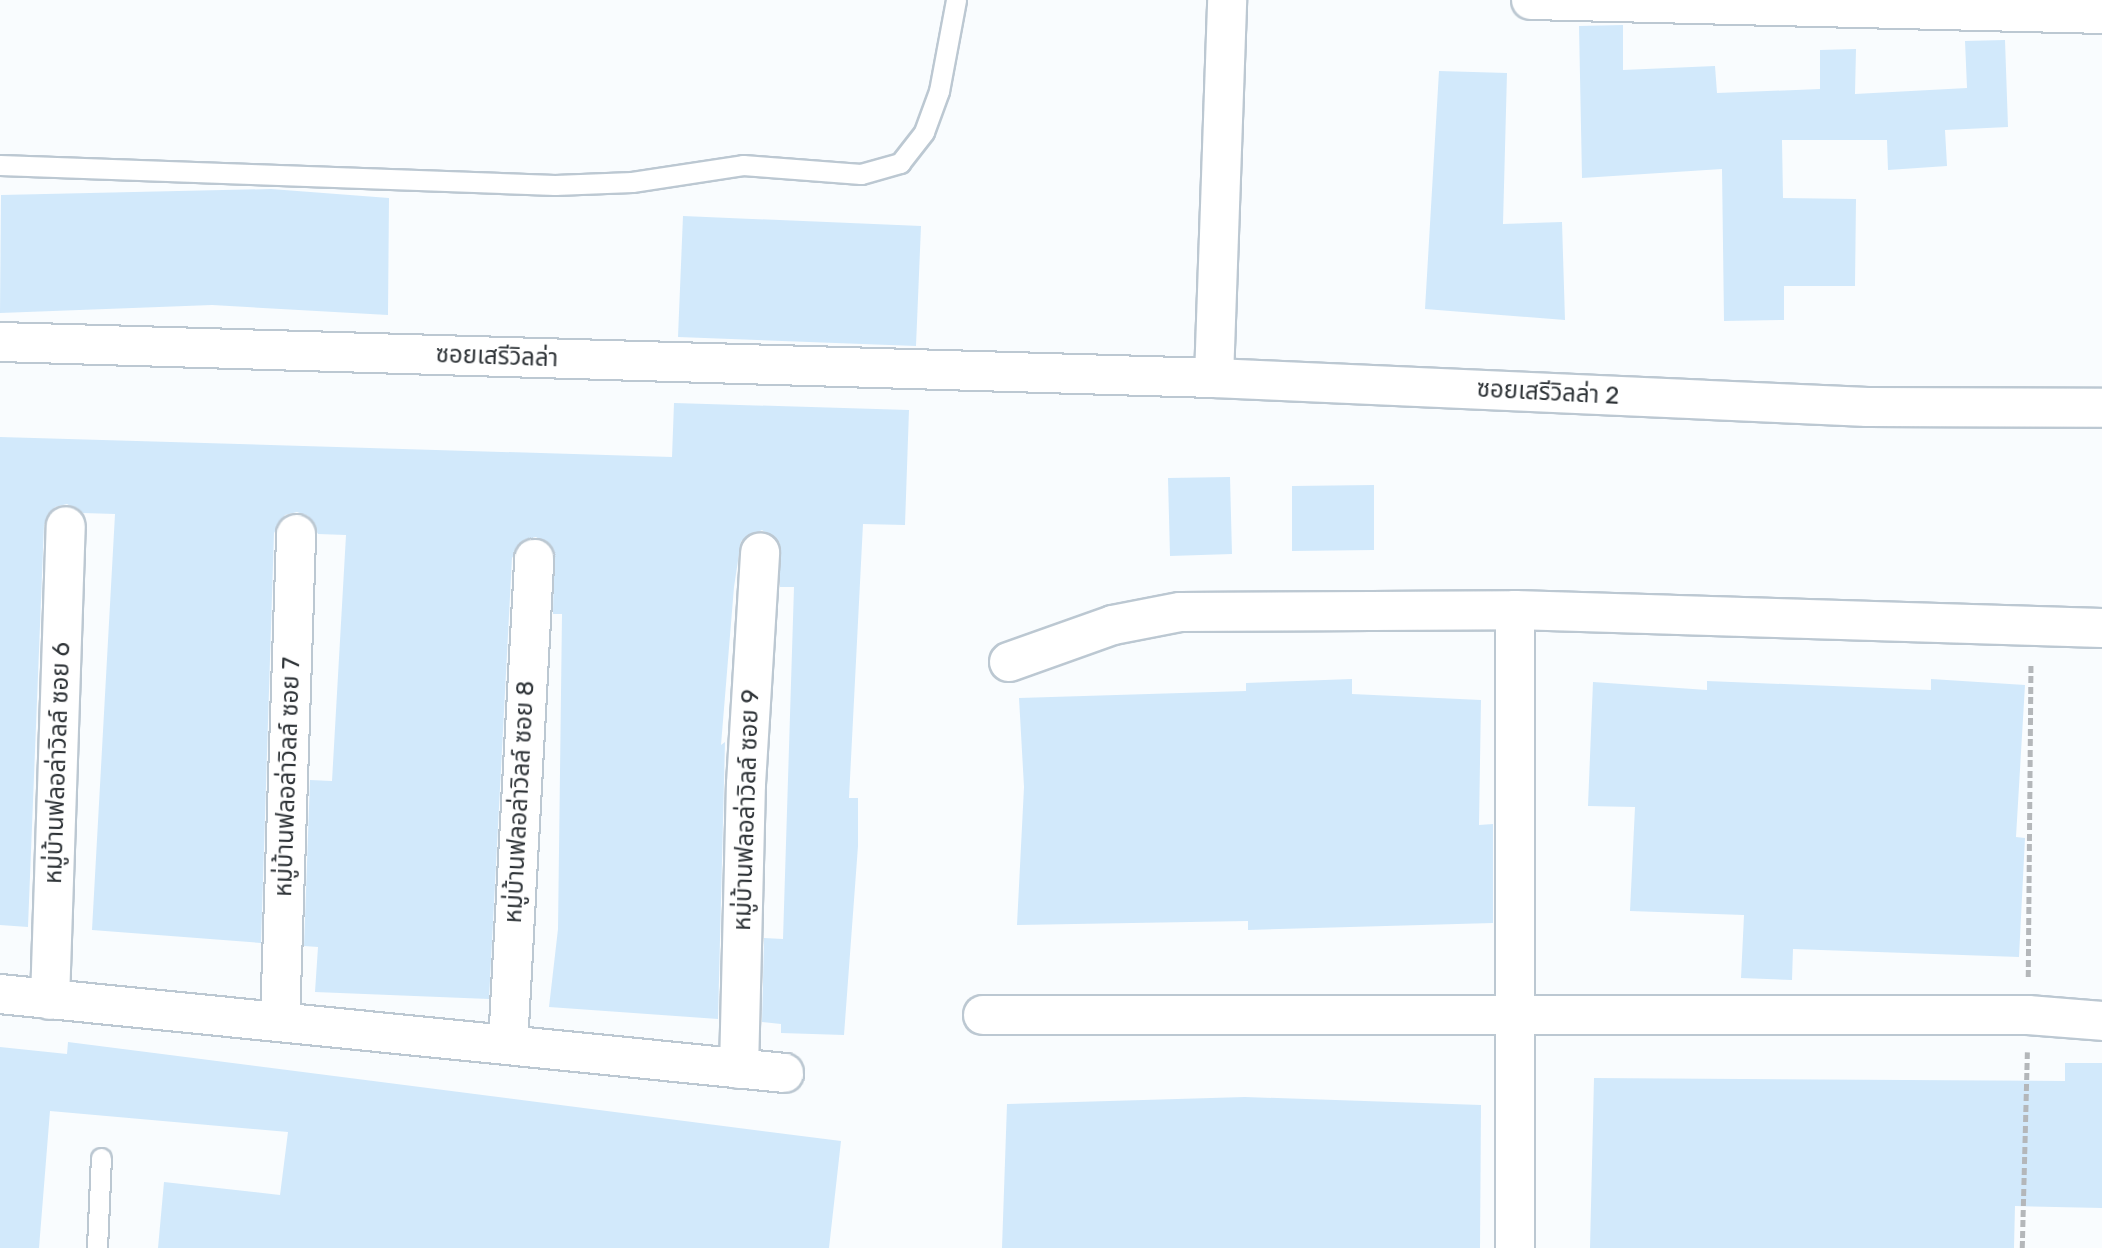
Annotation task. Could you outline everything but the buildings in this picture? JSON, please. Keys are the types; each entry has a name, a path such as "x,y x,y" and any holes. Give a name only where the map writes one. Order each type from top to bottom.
{"street":[{"path":"1214,378 1227,0"},
{"path":"1531,0 1670,1 2102,14"},
{"name":"ซอยเสรีวิลล่า","path":"0,342 993,372"},
{"name":"ซอยเสรีวิลล่า 2","path":"993,372 1214,378 1867,407 2102,408"},
{"name":"หมู่บ้านฟลอล่าวิลล์ ซอย 6","path":"50,1000 66,526"},
{"name":"หมู่บ้านฟลอล่าวิลล์ ซอย 7","path":"280,1020 296,534"},
{"name":"หมู่บ้านฟลอล่าวิลล์ ซอย 9","path":"739,1069 746,783 760,552"},
{"name":"หมู่บ้านฟลอล่าวิลล์ ซอย 8","path":"508,1044 534,559"},
{"path":"1515,610 1513,1019 1516,1248"},
{"path":"1009,662 1150,615 1515,610 2031,628 2102,628"},
{"path":"0,994 280,1020 784,1073"},
{"path":"983,1015 1513,1019 2028,1015 2102,1021"}],"lane":[{"path":"0,165 555,184 632,182 743,165 861,174 900,163 924,132 939,91 956,0"},
{"path":"97,1248 101,1158"}],"path":[{"path":"2022,1248 2028,1015 2031,628"}]}
